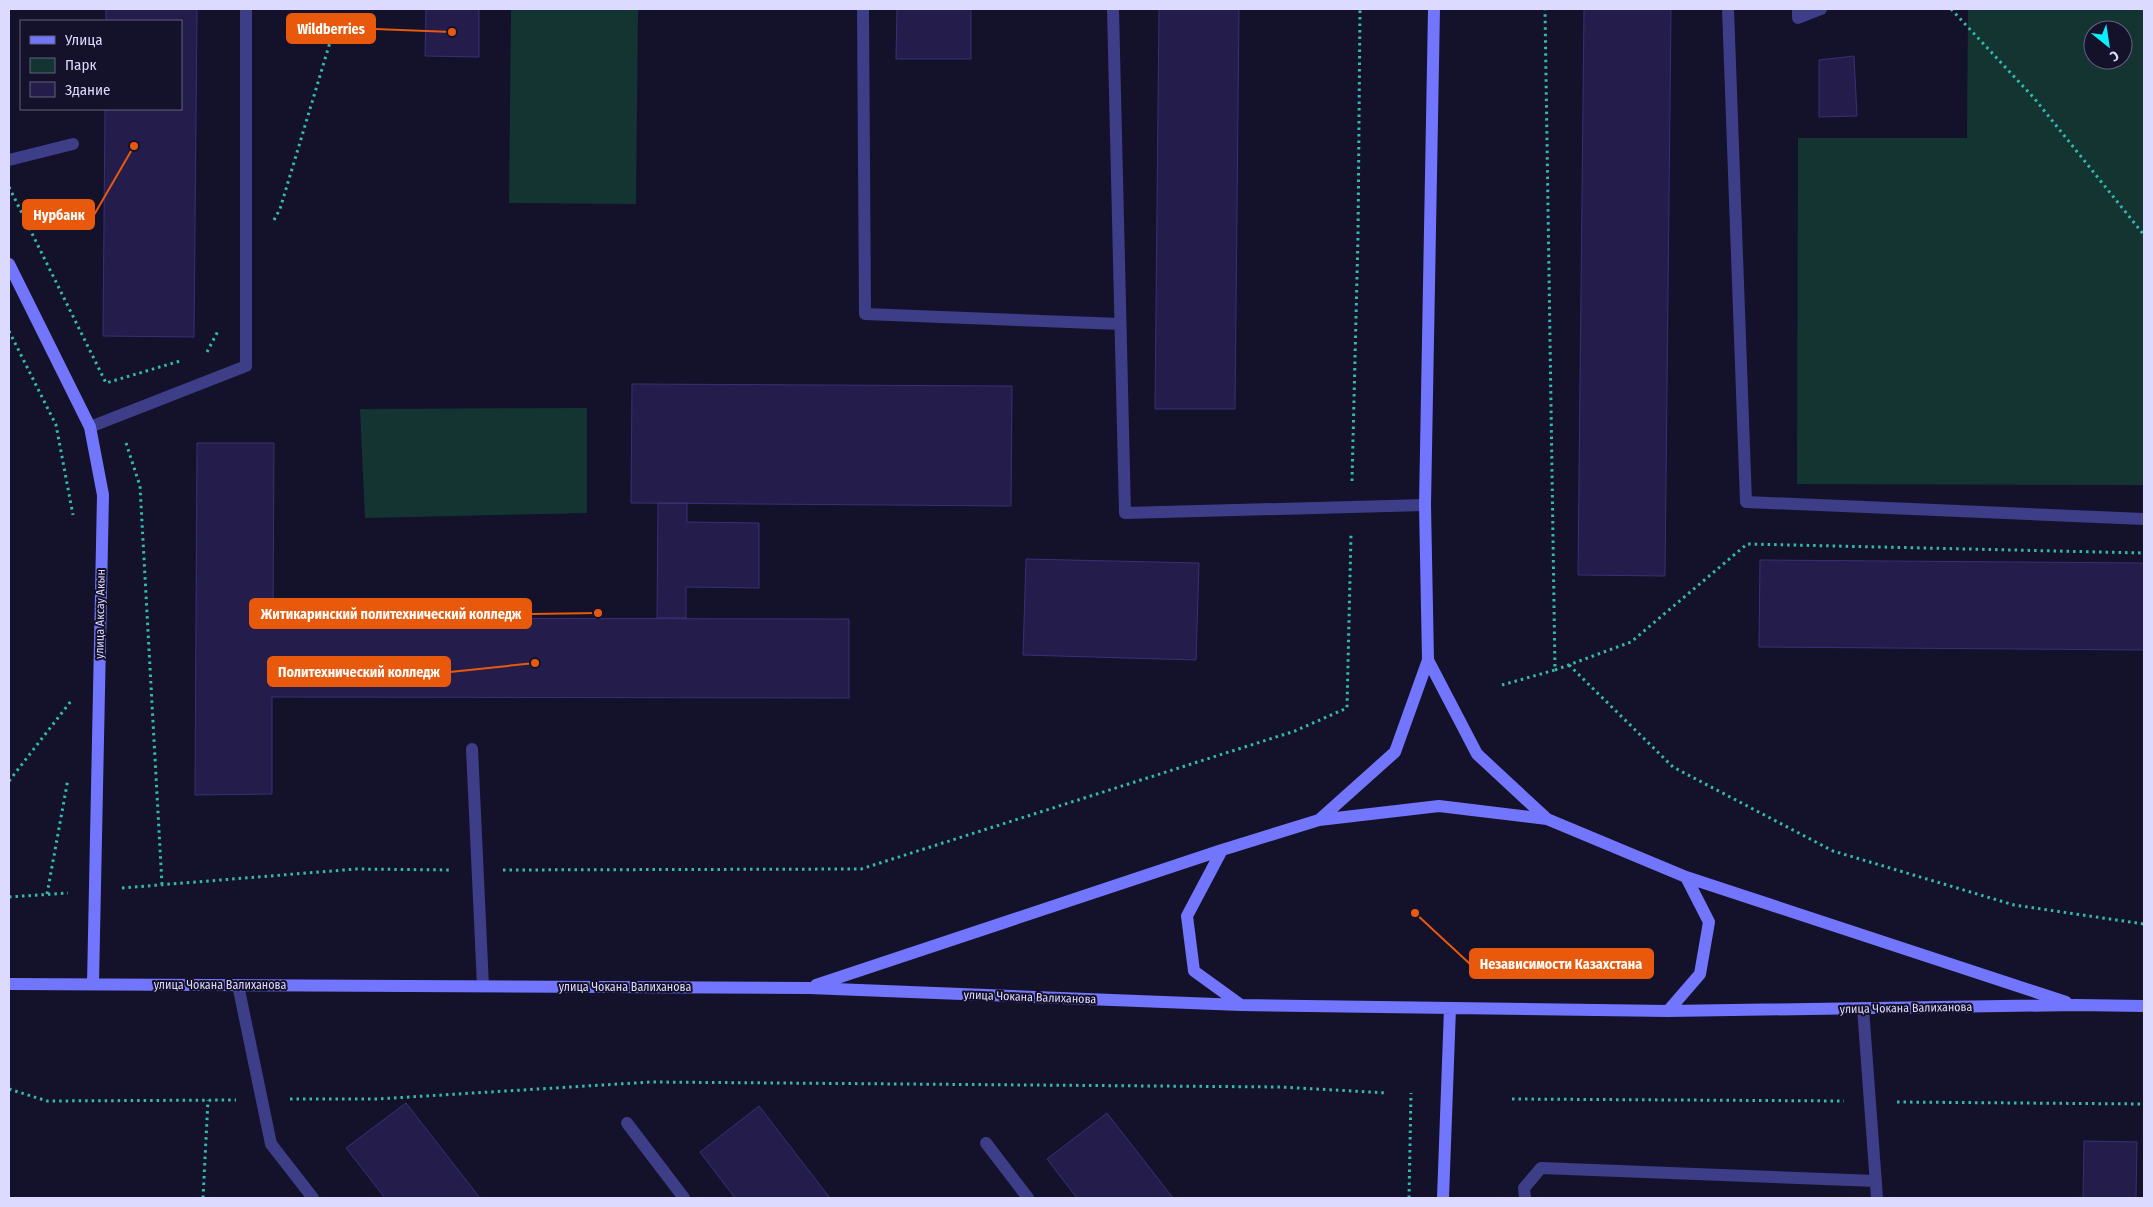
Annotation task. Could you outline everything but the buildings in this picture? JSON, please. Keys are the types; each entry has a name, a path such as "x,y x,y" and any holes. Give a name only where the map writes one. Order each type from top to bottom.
{"street":[{"path":"90,427 246,366 246,9"},
{"path":"863,9 865,314 1120,324"},
{"path":"1113,9 1125,513 1425,505"},
{"path":"1319,820 1395,752 1428,660 1425,505 1434,9"},
{"path":"1728,9 1746,502 2144,519"},
{"path":"1798,9 1798,18 1821,9"},
{"path":"9,160 74,144"},
{"name":"улица Аксау Акын","path":"9,264 90,427 103,495 93,984"},
{"path":"1428,660 1477,754 1547,819"},
{"path":"472,749 484,986"},
{"path":"808,988 1222,850 1319,820 1439,806 1547,819 1686,877 2076,1005"},
{"path":"1222,850 1186,916 1194,971 1241,1005"},
{"path":"1668,1011 1700,974 1709,922 1686,877"},
{"name":"улица Чокана Валиханова","path":"9,984 808,988 1241,1005 1668,1011 2076,1005 2144,1006"},
{"path":"238,985 271,1144 313,1198"},
{"path":"1443,1198 1450,1008"},
{"path":"1863,1008 1877,1198"},
{"path":"627,1124 684,1198"},
{"path":"986,1143 1028,1198"},
{"path":"1525,1198 1524,1188 1541,1168 1876,1181"}],"path":[{"path":"271,225 280,209 340,9"},
{"path":"9,897 356,869 861,869 1295,731 1347,708 1358,236 1360,9"},
{"path":"1545,9 1554,670"},
{"path":"1952,9 2034,98 2144,235"},
{"path":"9,187 106,383 140,486 162,885"},
{"path":"198,355 207,353 220,327"},
{"path":"9,331 56,425 73,514 73,524"},
{"path":"106,383 188,358"},
{"path":"1502,685 1570,665 1631,642 1747,544 2144,553"},
{"path":"1570,665 1673,767 1833,851 2014,905 2144,924"},
{"path":"9,781 73,699 73,708"},
{"path":"47,894 69,774"},
{"path":"9,1089 47,1101 377,1099 651,1082 1281,1087 1387,1093"},
{"path":"1409,1198 1411,1094"},
{"path":"1512,1099 2144,1104"},
{"path":"202,1198 208,1100"}],"green space":[{"path":"511,9 638,9 636,204 509,203"},
{"path":"1968,9 2144,9 2144,485 1797,484 1798,138 1967,138"},
{"path":"587,408 587,513 365,518 360,409"}],"place":[{"name":"Wildberries","path":"452,32"},
{"name":"Нурбанк","path":"134,146"},
{"name":"Житикаринский политехнический колледж","path":"598,613"},
{"name":"Политехнический колледж","path":"535,663"},
{"name":"Независимости Казахстана","path":"1415,913"}]}
